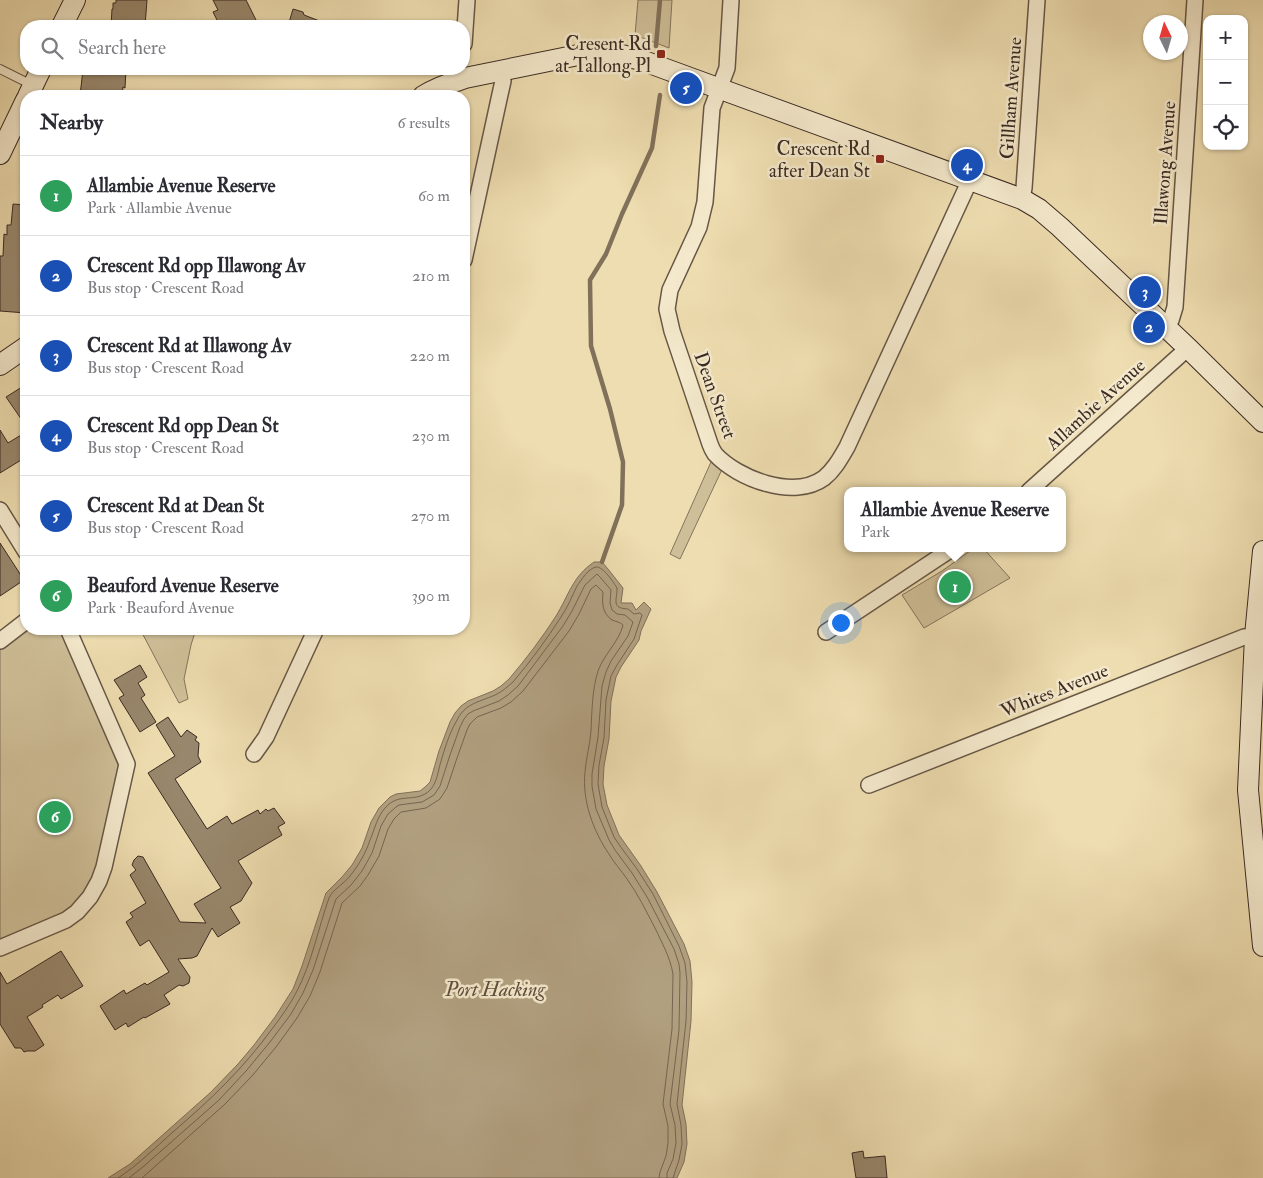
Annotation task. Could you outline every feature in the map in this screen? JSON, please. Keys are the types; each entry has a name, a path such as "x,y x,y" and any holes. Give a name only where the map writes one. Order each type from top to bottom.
{"street":[{"path":"65,20 75,0"},
{"path":"466,20 467,0"},
{"name":"Dean Street","path":"731,0 727,68 712,108 704,202 699,226 670,290 667,309 672,331 710,444 715,453 725,463 740,473 766,484 783,488 799,488 811,485 836,467 847,448 970,180"},
{"name":"Gillham Avenue","path":"1022,199 1037,0"},
{"name":"Illawong Avenue","path":"1166,327 1174,314 1175,307 1195,0"},
{"path":"470,73 502,70 598,51 610,52 641,60 720,88 1022,199 1039,209 1060,227 1263,422"},
{"path":"470,232 503,81 502,70"},
{"path":"435,90 461,75"},
{"path":"0,154 20,113"},
{"name":"Allambie Avenue","path":"1033,487 1188,348"},
{"path":"0,364 20,351"},
{"path":"1263,426 1263,435"},
{"path":"0,510 20,542"},
{"path":"1263,551 1255,636 1258,663 1248,790 1259,865 1263,946"},
{"path":"826,632 947,552"},
{"path":"0,641 20,625"},
{"path":"0,948 66,920 77,912 90,897 104,867 125,774 127,764 71,635"},
{"path":"254,754 266,737 313,635"},
{"path":"309,644 320,635"},
{"name":"Whites Avenue","path":"869,785 1244,637 1255,636"}],"lane":[{"path":"0,69 32,88"}],"shaded area":[{"path":"638,0 672,0 669,48 635,35"},
{"path":"715,453 725,463 680,559 670,554"},
{"path":"968,552 987,552 1010,578 924,628 902,595 942,571"},
{"path":"20,633 20,635 65,635 121,772 100,862 84,894 54,923 0,942 0,646"},
{"path":"143,635 194,635 184,679 188,699 179,703"}],"water":[{"name":"Port Hacking","path":"594,562 602,562 623,588 621,603 632,603 636,610 644,602 651,609 639,640 616,677 611,701 609,739 603,784 607,805 619,835 657,892 684,944 690,961 692,982 691,1021 682,1105 686,1124 687,1144 684,1162 677,1178 108,1178 130,1164 211,1092 254,1045 293,989 326,893 352,865 362,848 371,822 379,808 390,797 396,794 420,791 430,782 439,751 455,713 468,701 493,691 509,679 551,624 576,580"}],"building":[{"path":"116,0 147,0 145,20 111,20 113,3 116,3"},
{"path":"213,0 246,0 256,20 217,20 213,12 218,10"},
{"path":"293,9 317,20 290,20"},
{"path":"82,75 126,75 125,88 123,87 123,90 81,90"},
{"path":"13,204 20,205 20,313 0,311 0,256 3,256 4,234 7,235 7,225 11,225"},
{"path":"20,388 20,417 6,397"},
{"path":"0,430 8,443 20,436 20,461 0,473"},
{"path":"0,543 20,574 20,583 0,596"},
{"path":"140,665 147,677 138,683 145,695 141,698 156,722 140,732 119,698 124,695 114,680"},
{"path":"168,717 181,737 187,730 197,737 195,740 199,743 198,756 201,762 175,779 207,829 227,816 232,824 258,810 260,814 266,809 268,811 274,808 285,823 278,827 282,835 238,861 252,883 241,901 230,907 240,923 218,937 212,928 197,956 178,959 190,977 189,983 183,986 179,985 164,995 170,1004 128,1027 126,1023 115,1030 100,1006 124,990 126,994 145,983 147,985 169,972 149,940 140,946 126,922 133,917 130,913 146,903 130,875 136,870 132,865 134,860 138,856 143,857 180,922 206,923 194,904 221,888 148,773 175,756 156,725"},
{"path":"61,951 83,986 61,999 58,995 27,1017 44,1045 35,1051 24,1052 21,1048 15,1048 0,1024 0,972 7,984"},
{"path":"863,1151 864,1158 885,1156 887,1178 856,1178 852,1153"}],"waterway":[{"path":"656,46 660,0"},
{"path":"602,562 622,505 623,462 610,409 591,346 590,280 606,254 652,148 660,95"}],"place":[{"name":"Cresent Rd at Tallong Pl","path":"661,54"},
{"name":"Crescent Rd at Dean St","path":"686,88"},
{"name":"Crescent Rd after Dean St","path":"880,159"},
{"name":"Crescent Rd opp Dean St","path":"967,165"},
{"name":"Crescent Rd at Illawong Av","path":"1145,292"},
{"name":"Crescent Rd opp Illawong Av","path":"1149,327"},
{"name":"Allambie Avenue Reserve","path":"955,587"},
{"name":"Beauford Avenue Reserve","path":"55,817"}]}
